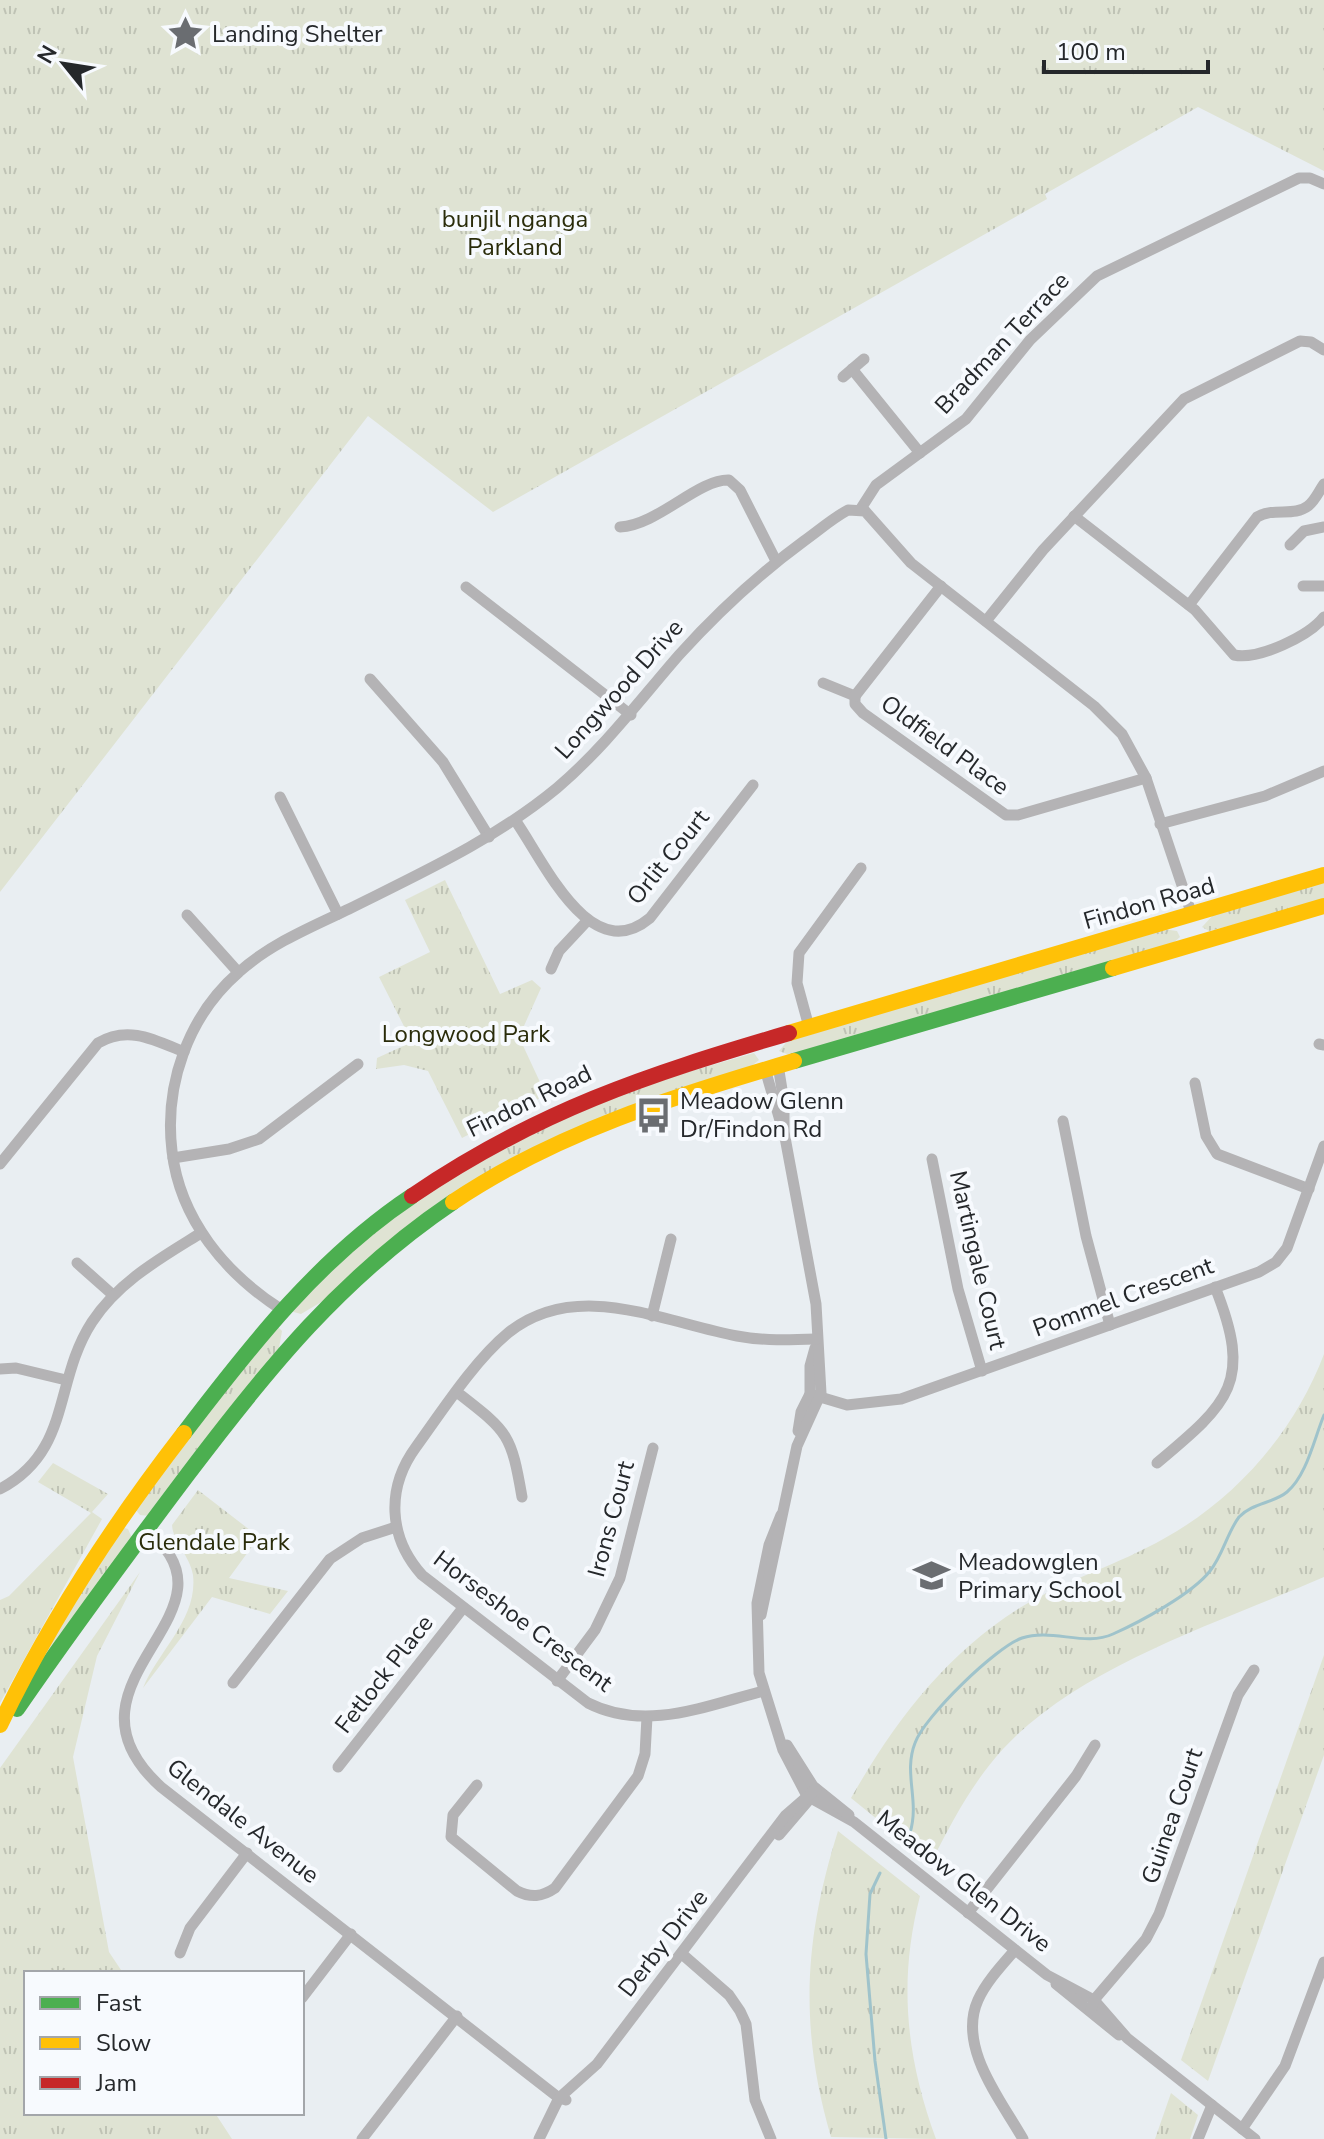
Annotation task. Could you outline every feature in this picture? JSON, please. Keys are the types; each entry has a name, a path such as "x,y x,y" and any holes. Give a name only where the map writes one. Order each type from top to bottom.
{"main road":[{"name":"Findon Road","path":"0,1725 40,1647 122,1513 279,1314 363,1232 422,1187 480,1150 604,1090 1324,875"},
{"name":"Findon Road","path":"0,1733 146,1530 300,1332 357,1275 456,1199 519,1161 619,1115 1254,921 1274,921 1324,906"},
{"path":"1187,916 1198,940"},
{"path":"764,1040 772,1067"},
{"path":"279,1314 300,1332"},
{"path":"122,1513 135,1530 146,1530"}],"street":[{"name":"Bradman Terrace","path":"860,510 876,485 966,419 1030,340 1097,276 1299,178 1306,176 1324,184"},
{"path":"986,621 1031,563 1187,397 1294,343 1306,341 1324,350"},
{"path":"864,359 848,373 920,453"},
{"path":"620,527 640,524 714,483 729,480 740,490 776,561"},
{"path":"1189,605 1257,517 1270,511 1302,510 1312,502 1324,484"},
{"path":"860,510 869,515 900,553 1108,718 1131,748 1146,778 1187,916"},
{"name":"Longwood Drive","path":"279,1314 222,1259 201,1233 184,1195 173,1158 173,1092 184,1052 212,1000 238,972 270,949 489,837 515,820 581,767 631,715 678,656 776,561 843,512 860,510"},
{"path":"1302,510 1309,529"},
{"path":"1074,516 1189,605 1226,647 1242,656 1304,636 1324,617"},
{"path":"1290,545 1309,529 1324,527"},
{"path":"855,696 941,586"},
{"path":"1303,586 1324,586"},
{"path":"466,587 631,715"},
{"path":"370,679 443,762 489,837"},
{"name":"Oldfield Place","path":"823,683 855,696 855,704 863,713 1006,815 1018,815 1146,778"},
{"path":"1160,824 1265,796 1324,771"},
{"name":"Orlit Court","path":"587,921 598,929 615,933 635,929 650,918 753,785"},
{"path":"280,797 338,914"},
{"path":"515,820 587,921 559,951 551,969"},
{"path":"809,1027 797,983 799,953 861,868"},
{"path":"187,915 238,972"},
{"path":"0,1164 98,1043 116,1035 136,1034 184,1052"},
{"path":"173,1158 229,1149 259,1139 358,1064"},
{"name":"Meadow Glen Drive","path":"772,1067 772,1103 784,1132 813,1285 817,1339 810,1366 816,1395 801,1412 797,1446 781,1515 759,1591 757,1627 763,1691 776,1731 811,1794 839,1804 854,1822 1047,1975 1066,1995 1095,2005 1103,2025 1127,2038 1255,2139"},
{"path":"1195,1083 1204,1130 1212,1149 1228,1160 1309,1189"},
{"path":"1063,1121 1086,1236 1110,1325"},
{"name":"Pommel Crescent","path":"816,1395 863,1404 891,1402 1215,1287 1276,1262 1291,1239 1324,1146"},
{"name":"Martingale Court","path":"932,1159 958,1289 982,1371"},
{"path":"0,1489 19,1477 43,1454 56,1427 66,1380 84,1335 113,1295 145,1269 201,1233"},
{"path":"652,1316 671,1239"},
{"path":"77,1263 113,1295"},
{"path":"1157,1463 1202,1422 1231,1381 1236,1359 1234,1338 1215,1287"},
{"name":"Horseshoe Crescent","path":"763,1691 647,1717 628,1717 597,1708 557,1681 414,1566 396,1527 394,1501 401,1470 497,1343 542,1313 591,1305 749,1338 817,1339"},
{"path":"0,1369 16,1368 66,1380"},
{"path":"458,1393 495,1422 509,1438 522,1497"},
{"name":"Irons Court","path":"557,1681 595,1630 617,1588 653,1448"},
{"path":"233,1683 330,1559 362,1538 396,1527"},
{"name":"Glendale Avenue","path":"146,1530 174,1559 180,1590 175,1607 131,1681 125,1712 130,1745 143,1769 161,1787 563,2098"},
{"name":"Fetlock Place","path":"338,1767 463,1608"},
{"name":"Guinea Court","path":"1095,2005 1159,1914 1238,1695 1254,1670"},
{"path":"477,1785 451,1820 451,1837 517,1891 530,1896 542,1895 555,1888 633,1785 645,1754 647,1717"},
{"path":"968,1913 1076,1776 1095,1745"},
{"name":"Derby Drive","path":"539,2139 563,2098 597,2064 763,1849 811,1794"},
{"path":"180,1953 190,1928 247,1853"},
{"path":"304,1995 351,1934"},
{"path":"1015,1950 978,1999 972,2033 983,2066 1023,2139"},
{"path":"680,1958 729,1995 743,2018 751,2083 771,2139"},
{"path":"1242,2129 1285,2066 1324,1962"},
{"path":"362,2139 457,2016"},
{"path":"1198,2139 1212,2105"}],"green space":[{"name":"bunjil nganga Parkland","path":"0,0 1324,0 1324,171 1198,107 1045,194 1047,199 493,512 368,416 0,892"},
{"path":"1324,879 1324,902 1209,931 1202,927 1215,913"},
{"name":"Longwood Park","path":"445,880 500,994 532,980 541,988 519,1037 546,1095 462,1138 428,1071 404,1065 376,1069 377,1058 412,1042 379,977 430,952 405,900"},
{"path":"1163,929 1177,931 1180,937 1171,945 792,1056 779,1051 789,1039"},
{"path":"754,1053 759,1060 749,1068 559,1138 323,1301 301,1314 290,1311 291,1305 411,1199 581,1103"},
{"path":"276,1325 282,1331 279,1348 150,1516 140,1515 135,1509"},
{"path":"1324,1354 1324,1577 1153,1649 1071,1693 1034,1720 1003,1749 972,1789 931,1863 851,1798 885,1743 923,1693 991,1628 1036,1599 1165,1538 1191,1522 1239,1483 1280,1436 1297,1410"},
{"path":"53,1463 108,1494 92,1512 102,1519 0,1703 0,1600 9,1596 91,1513 38,1482"},
{"name":"Glendale Park","path":"198,1490 259,1537 229,1578 288,1591 270,1614 212,1597 143,1688 189,1606 193,1575 172,1525"},
{"path":"121,1527 128,1529 132,1538 24,1693 62,1614"},
{"path":"140,1572 97,1656 73,1757 109,1952 122,1971 24,1971 24,2115 216,2115 232,2139 0,2139 0,1768"},
{"path":"1324,1655 1324,1755 1208,2081 1181,2060"},
{"path":"838,1831 920,1896 909,1958 908,2019 918,2078 936,2139 831,2137 814,2058 810,1983 818,1909"},
{"path":"1171,2093 1198,2115 1190,2139 1155,2139"}],"waterway":[{"path":"910,1833 913,1821 911,1766 915,1743 932,1717 962,1684 1010,1644 1022,1638 1033,1635 1102,1637 1124,1629 1179,1598 1210,1571 1239,1517 1282,1496 1294,1485 1305,1466 1324,1415"},
{"path":"880,1873 870,1894 866,1954 875,2061 886,2139"}],"traffic: fast":[{"path":"794,1061 1113,968"},
{"path":"184,1433 288,1305 347,1247 412,1196"},
{"path":"17,1709 166,1503 278,1361 341,1293 376,1261 453,1202"}],"traffic: slow":[{"path":"789,1033 1324,875"},
{"path":"1113,968 1324,906"},
{"path":"453,1202 533,1155 618,1118 794,1061"},
{"path":"0,1725 40,1648 84,1574 184,1433"}],"traffic: jam":[{"path":"412,1196 504,1141 594,1098 687,1064 789,1033"}],"place":[{"name":"Landing Shelter","path":"186,34"},
{"name":"Meadow Glenn Dr/Findon Rd","path":"654,1115"},
{"name":"Meadowglen Primary School","path":"932,1576"}]}
